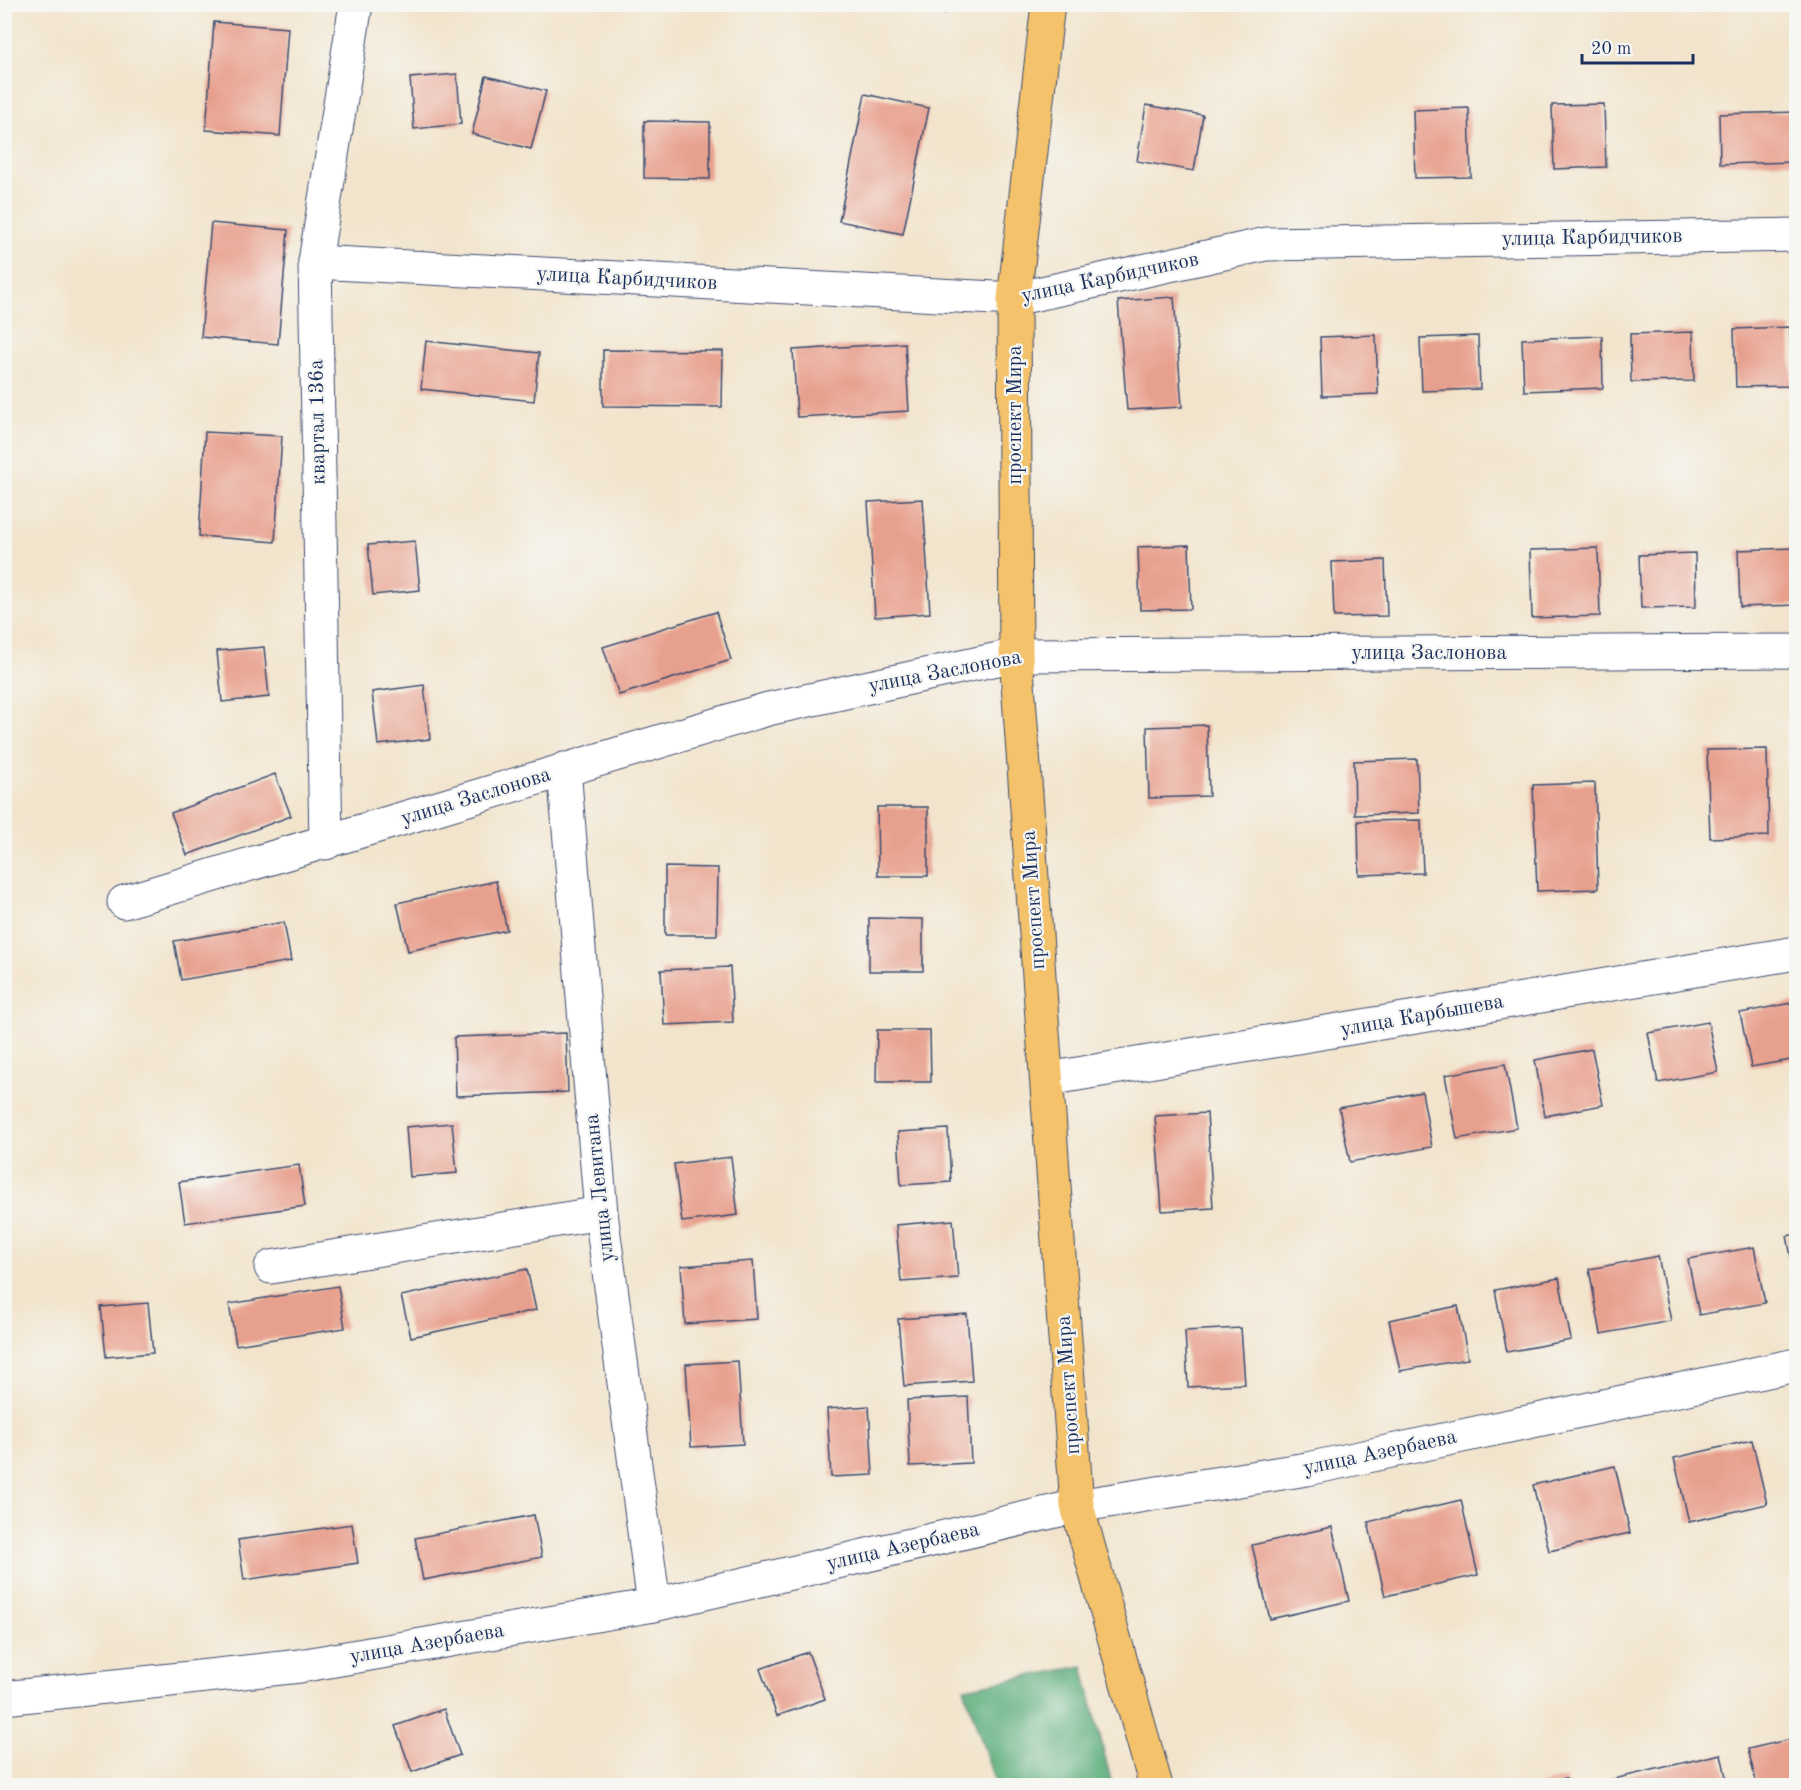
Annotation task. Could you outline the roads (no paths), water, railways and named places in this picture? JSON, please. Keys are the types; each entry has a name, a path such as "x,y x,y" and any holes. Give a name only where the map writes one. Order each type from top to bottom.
{"main road":[{"name":"проспект Мира","path":"1048,4 1014,299 1016,655 1077,1506 1156,1785"}],"street":[{"name":"квартал 136а","path":"326,843 315,262 356,4"},
{"name":"улица Карбидчиков","path":"315,262 1014,299 1266,244 1797,235"},
{"name":"улица Заслонова","path":"124,903 768,709 1016,655 1797,651"},
{"name":"улица Левитана","path":"564,769 601,1213 654,1605"},
{"name":"улица Карбышева","path":"1048,1079 1797,953"},
{"path":"271,1267 601,1213"},
{"name":"улица Азербаева","path":"4,1698 300,1666 654,1605 1077,1506 1307,1468 1797,1365"}]}
